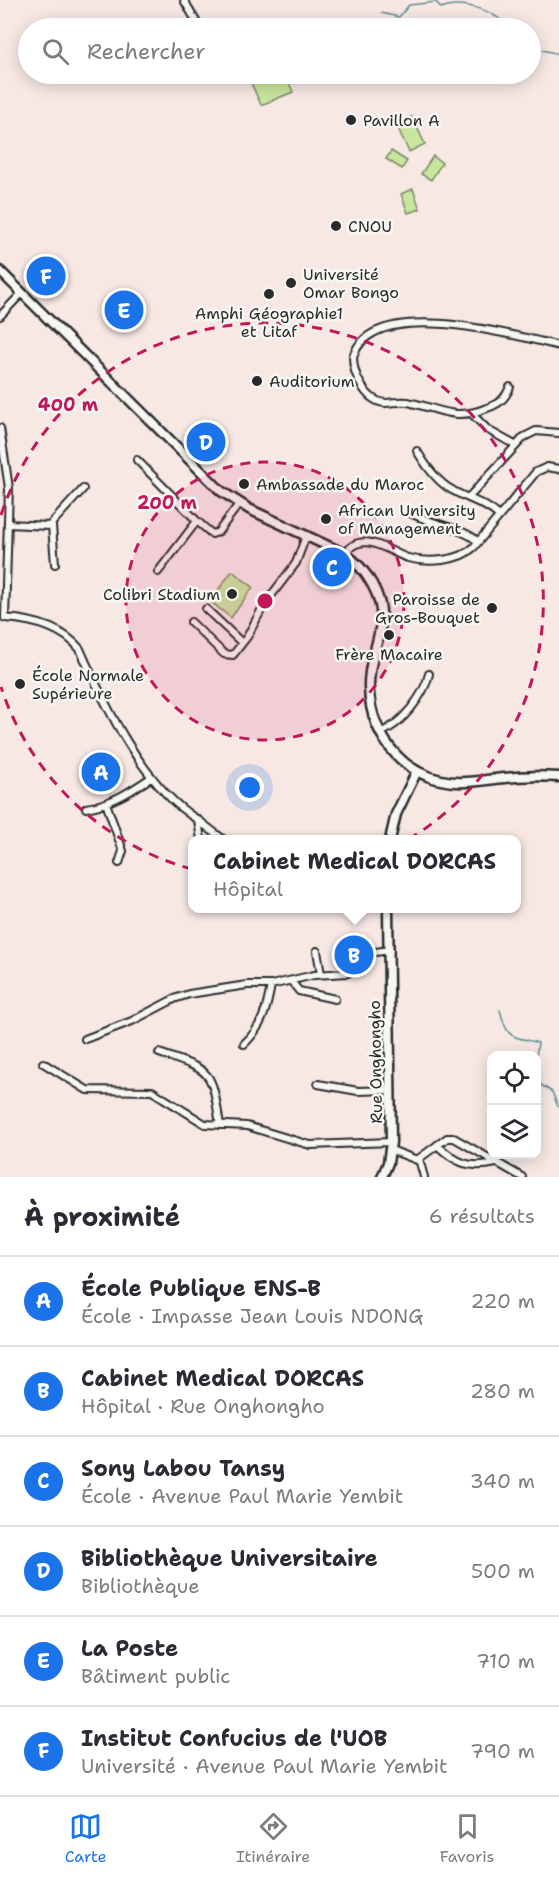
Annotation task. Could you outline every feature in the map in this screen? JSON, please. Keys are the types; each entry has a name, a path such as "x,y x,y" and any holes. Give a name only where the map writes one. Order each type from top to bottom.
{"main road":[{"path":"0,271 206,478 239,504 345,554 365,573 381,607 381,626 369,678 372,704 380,733 398,758 417,771 439,780 453,782 523,776 559,777"},
{"path":"391,835 392,822 417,771"},
{"name":"Rue Onghongho","path":"382,1177 391,1146 388,913"}],"street":[{"path":"184,0 194,18"},
{"path":"0,316 22,292"},
{"path":"510,387 499,403 473,415 448,414 410,402 379,401 368,393 355,375 353,361 355,350 365,337 375,331 434,324 458,324 559,346"},
{"path":"473,415 488,430 515,445"},
{"path":"0,428 8,469 9,495 3,620 59,629 73,641 80,649 109,709 154,780 179,808 218,835"},
{"path":"469,496 515,445 536,431 559,433"},
{"path":"417,452 427,468 445,485 486,504 498,515"},
{"path":"137,460 207,531 218,532 239,504"},
{"path":"345,554 354,545 370,542 410,558 452,558 468,552 536,472 547,467 559,469"},
{"path":"55,564 51,525 83,489"},
{"path":"0,495 9,495"},
{"path":"409,512 430,523 468,534 478,542"},
{"path":"158,572 196,521"},
{"path":"8,524 51,525"},
{"path":"191,622 227,656 233,655 247,637 264,605 296,563 306,536"},
{"path":"206,609 241,642"},
{"path":"380,733 396,723 414,703 429,674"},
{"path":"86,808 106,803 154,780"},
{"path":"106,803 123,851 120,863"},
{"path":"198,820 200,835"},
{"path":"85,1039 132,1021 174,999 189,994 247,985 271,985 321,974 348,973 368,953 390,950"},
{"path":"317,951 321,974"},
{"path":"291,981 299,991 335,999"},
{"path":"244,1044 253,1036 266,1012 271,985"},
{"path":"159,1053 190,1062 207,1074 214,1083 220,1125"},
{"path":"43,1063 87,1090 152,1091 198,1121 247,1126 310,1146 391,1146 412,1160 419,1159 447,1138 454,1138 522,1177"},
{"path":"318,1084 358,1091 391,1090"},
{"path":"437,1144 455,1160 467,1166 496,1163"},
{"path":"419,1159 424,1177"}],"green space":[{"path":"252,84 289,84 293,92 261,105"},
{"path":"412,117 425,144 409,152 396,124"},
{"path":"391,151 407,161 402,169 386,159"},
{"path":"433,156 442,163 431,180 421,174"},
{"path":"413,189 420,209 408,213 401,194"},
{"name":"Colibri Stadium","path":"232,571 253,587 231,618 210,601"}],"waterway":[{"path":"381,13 399,17 409,5 436,2 441,8 457,5 474,7 498,18"},
{"path":"541,50 559,54"},
{"path":"500,1010 508,1032 516,1037 538,1043 537,1051"},
{"path":"541,1085 552,1092 559,1109"}],"place":[{"name":"Pavillon A","path":"351,120"},
{"name":"CNOU","path":"336,226"},
{"name":"Institut Confucius de l'UOB","path":"46,276"},
{"name":"Université Omar Bongo","path":"291,283"},
{"name":"Amphi Géographie1 et Litaf","path":"269,294"},
{"name":"La Poste","path":"124,310"},
{"name":"Auditorium","path":"257,381"},
{"name":"Bibliothèque Universitaire","path":"206,442"},
{"name":"Ambassade du Maroc","path":"244,484"},
{"name":"African University of Management","path":"326,519"},
{"name":"Sony Labou Tansy","path":"332,567"},
{"name":"Colibri Stadium","path":"232,594"},
{"name":"Paroisse de Gros-Bouquet","path":"492,608"},
{"name":"Frère Macaire","path":"389,635"},
{"name":"École Normale Supérieure","path":"20,684"},
{"name":"École Publique ENS-B","path":"101,772"},
{"name":"Cabinet Medical DORCAS","path":"354,955"}]}
